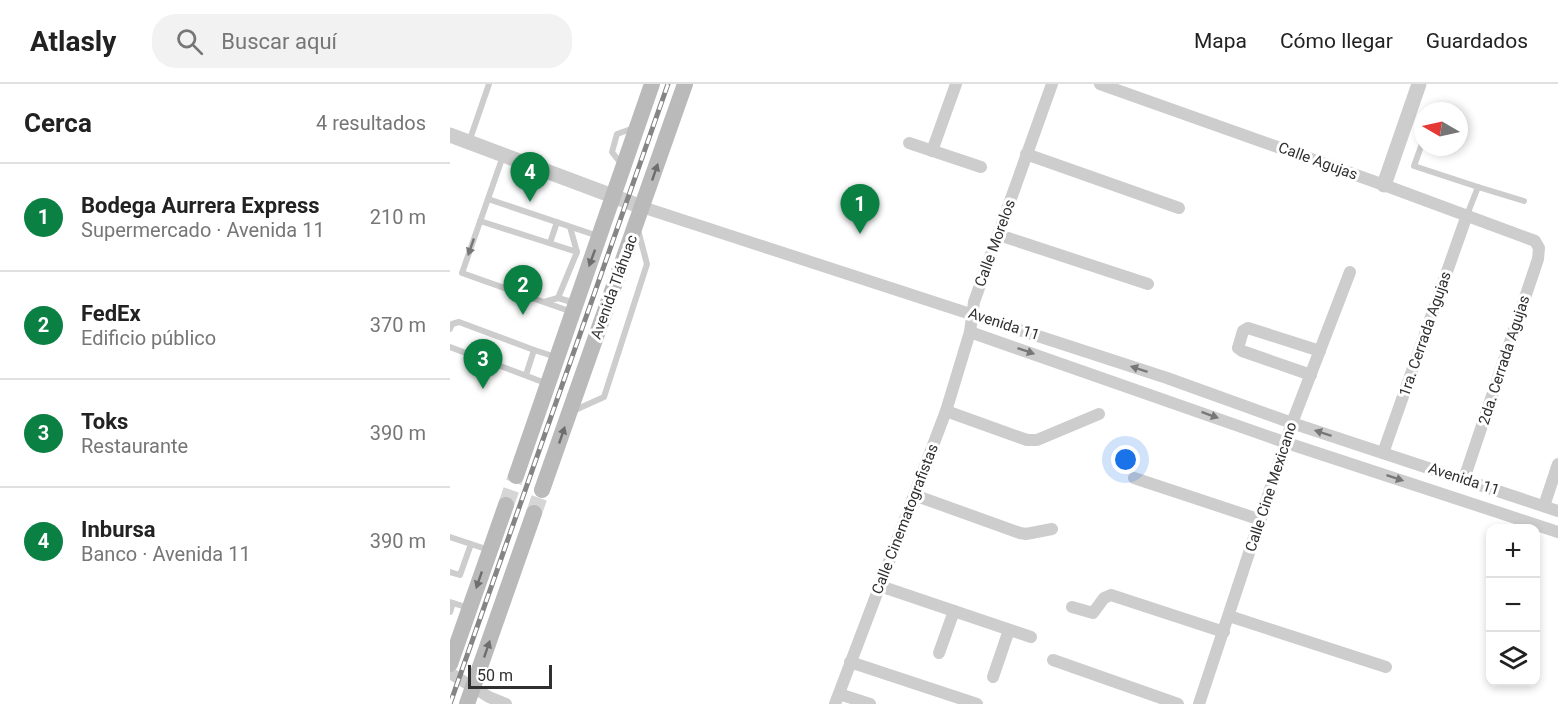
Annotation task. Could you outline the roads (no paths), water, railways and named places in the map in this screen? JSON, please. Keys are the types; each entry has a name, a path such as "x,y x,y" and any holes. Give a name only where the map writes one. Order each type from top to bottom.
{"main road":[{"name":"Avenida Tláhuac","path":"516,476 652,84"},
{"name":"Avenida Tláhuac","path":"542,490 685,84"},
{"path":"450,663 454,640 470,608 506,505"},
{"path":"467,704 534,513"}],"street":[{"path":"932,151 956,84"},
{"name":"Calle Morelos","path":"970,332 974,302 1052,84"},
{"name":"Calle Agujas","path":"1100,84 1384,184 1535,241"},
{"path":"1384,184 1419,84"},
{"name":"Avenida 11","path":"450,135 642,207 1167,378 1292,423 1558,512"},
{"path":"909,143 981,166"},
{"path":"1026,154 1179,208"},
{"name":"1ra. Cerrada Agujas","path":"1383,453 1467,215"},
{"path":"999,235 1148,284"},
{"name":"2da. Cerrada Agujas","path":"1464,479 1538,259 1539,248 1535,241"},
{"name":"Calle Cine Mexicano","path":"1199,704 1292,423 1350,272"},
{"path":"1311,375 1242,351 1238,348 1243,331 1248,328 1320,351"},
{"name":"Avenida 11","path":"970,332 1287,443 1558,532"},
{"name":"Calle Cinematografistas","path":"837,699 946,411 970,332"},
{"path":"1161,398 1167,378"},
{"path":"946,411 1027,440 1037,440 1099,414"},
{"path":"1544,506 1558,464"},
{"path":"1134,478 1260,520"},
{"path":"914,495 1020,533 1052,529"},
{"path":"880,586 1031,637"},
{"path":"1072,607 1093,613 1104,598 1111,595 1224,632"},
{"path":"939,653 954,611"},
{"path":"1229,616 1386,667"},
{"path":"993,676 1009,630"},
{"path":"1053,660 1178,704"},
{"path":"850,662 977,704"},
{"path":"450,673 489,697 506,704"},
{"path":"837,699 870,704"}],"lane":[{"path":"469,142 489,84"},
{"path":"503,155 462,273 544,302 574,308"},
{"path":"1418,156 1414,166 1524,201"},
{"path":"1467,215 1478,187"},
{"path":"488,199 600,236"},
{"path":"480,221 577,252"},
{"path":"550,243 557,222"},
{"path":"570,413 604,397 647,264 636,225"},
{"path":"558,298 577,252 570,226"},
{"path":"544,302 558,298 574,308"},
{"path":"450,328 452,324 459,322 557,357"},
{"path":"450,348 548,384"},
{"path":"526,375 534,350"},
{"path":"450,537 490,550"},
{"path":"450,572 460,575 471,544"},
{"path":"450,612 452,602 470,608"}],"tunnel":[{"path":"506,505 516,476"},
{"path":"534,513 542,490"}],"railway":[{"path":"450,704 668,84"}],"place":[{"name":"Inbursa","path":"530,202"},
{"name":"Bodega Aurrera Express","path":"860,234"},
{"name":"FedEx","path":"523,315"},
{"name":"Toks","path":"483,389"}]}
